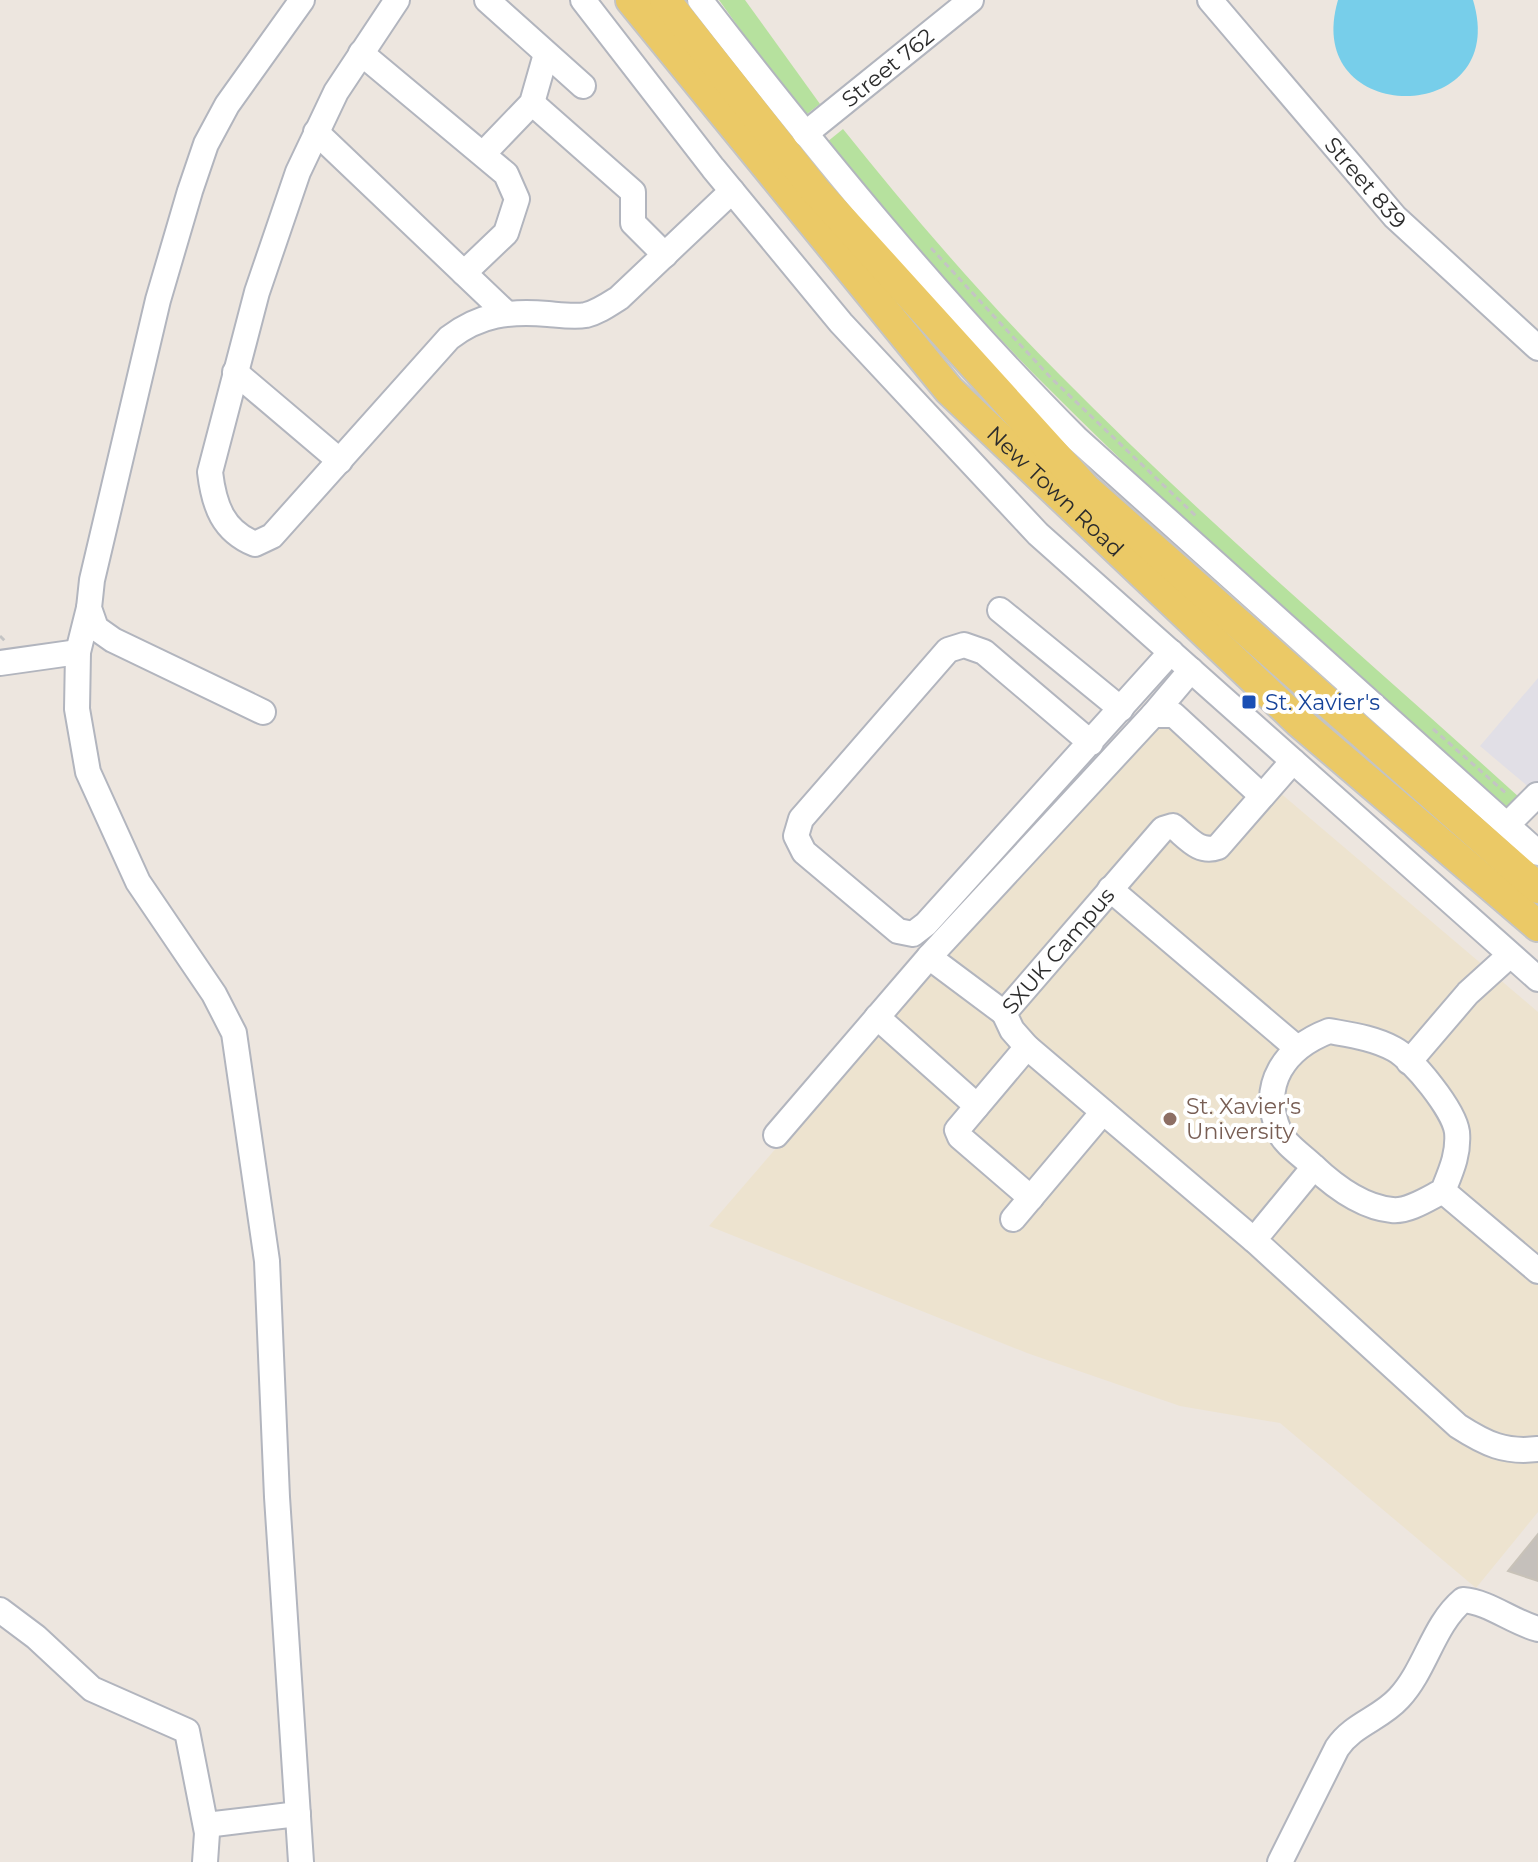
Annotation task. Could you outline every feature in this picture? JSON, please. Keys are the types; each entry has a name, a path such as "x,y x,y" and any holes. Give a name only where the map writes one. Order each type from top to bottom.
{"main road":[{"name":"New Town Road","path":"631,0 949,390 1298,721 1538,926"},
{"name":"New Town Road","path":"665,0 816,191 1086,489 1538,888"}],"street":[{"path":"301,1862 277,1497 267,1261 234,1033 214,994 138,882 88,772 77,709 78,652 99,545 158,300 206,144 227,105 302,0"},
{"path":"397,0 361,53 316,132 262,277 210,472 213,498 221,517 237,537 255,544 272,536 449,338 484,316 506,313 582,316 600,310 619,298 732,191"},
{"path":"487,0 583,86"},
{"path":"583,0 732,191 841,323 1038,534 1538,979"},
{"path":"700,0 805,134 1035,397 1077,439 1522,810 1538,853"},
{"name":"Street 762","path":"805,134 971,0"},
{"name":"Street 839","path":"1210,0 1395,217 1538,348"},
{"path":"361,53 506,174 517,199 506,233 464,273"},
{"path":"483,154 532,103 546,54"},
{"path":"532,103 633,192 633,223 665,255"},
{"path":"316,132 506,313"},
{"path":"235,372 340,461"},
{"path":"89,608 96,628 113,640 263,712"},
{"path":"1000,610 1121,709"},
{"path":"1091,743 984,652 964,645 948,650 801,819 796,836 804,852 886,921 898,931 913,934 926,924 1091,743 1171,652"},
{"path":"0,663 78,652"},
{"path":"776,1135 929,957 1191,670"},
{"path":"1153,715 1174,715 1262,796"},
{"path":"1110,889 1167,825 1208,850 1218,847 1293,761"},
{"name":"SXUK Campus","path":"1297,1048 1110,889 1004,1013 1012,1030 1027,1047 1254,1240 1458,1426 1487,1445 1513,1452 1538,1449"},
{"path":"1409,1062 1468,993 1510,955"},
{"path":"929,957 1004,1013"},
{"path":"877,1017 977,1106"},
{"path":"1329,1031 1360,1036 1396,1050 1409,1062 1443,1101 1457,1129 1456,1161 1443,1191 1416,1204 1393,1210 1339,1191 1280,1134 1270,1098 1279,1071 1297,1048 1302,1042 1329,1031"},
{"path":"1027,1047 957,1133 1031,1198"},
{"path":"1013,1219 1103,1112"},
{"path":"1254,1240 1314,1167"},
{"path":"1443,1191 1538,1271"},
{"path":"1280,1862 1349,1730 1380,1714 1403,1694 1449,1612 1463,1600 1479,1602 1538,1629"},
{"path":"0,1610 36,1637 92,1689 187,1731 206,1825 205,1862"},
{"path":"206,1825 298,1814"}],"path":[{"path":"922,239 1051,378 1201,521"},
{"path":"1431,727 1522,810"}],"shaded area":[{"path":"1538,678 1538,795 1480,746"},
{"name":"St. Xavier's University","path":"1166,696 1538,1012 1538,1512 1476,1588 1280,1423 1180,1406 1027,1353 709,1226"}],"green space":[{"path":"719,0 745,0 820,104 803,117"},
{"path":"843,129 975,286 1115,430 1229,537 1520,798 1508,808 1216,548 1046,386 961,297 827,142"}],"water":[{"path":"1338,0 1473,0 1477,42 1463,72 1437,90 1406,96 1374,90 1349,72 1334,42"}],"building":[{"path":"1538,1534 1538,1581 1508,1571"}],"place":[{"name":"St. Xavier's","path":"1249,702"},
{"name":"St. Xavier's University","path":"1170,1119"}]}
